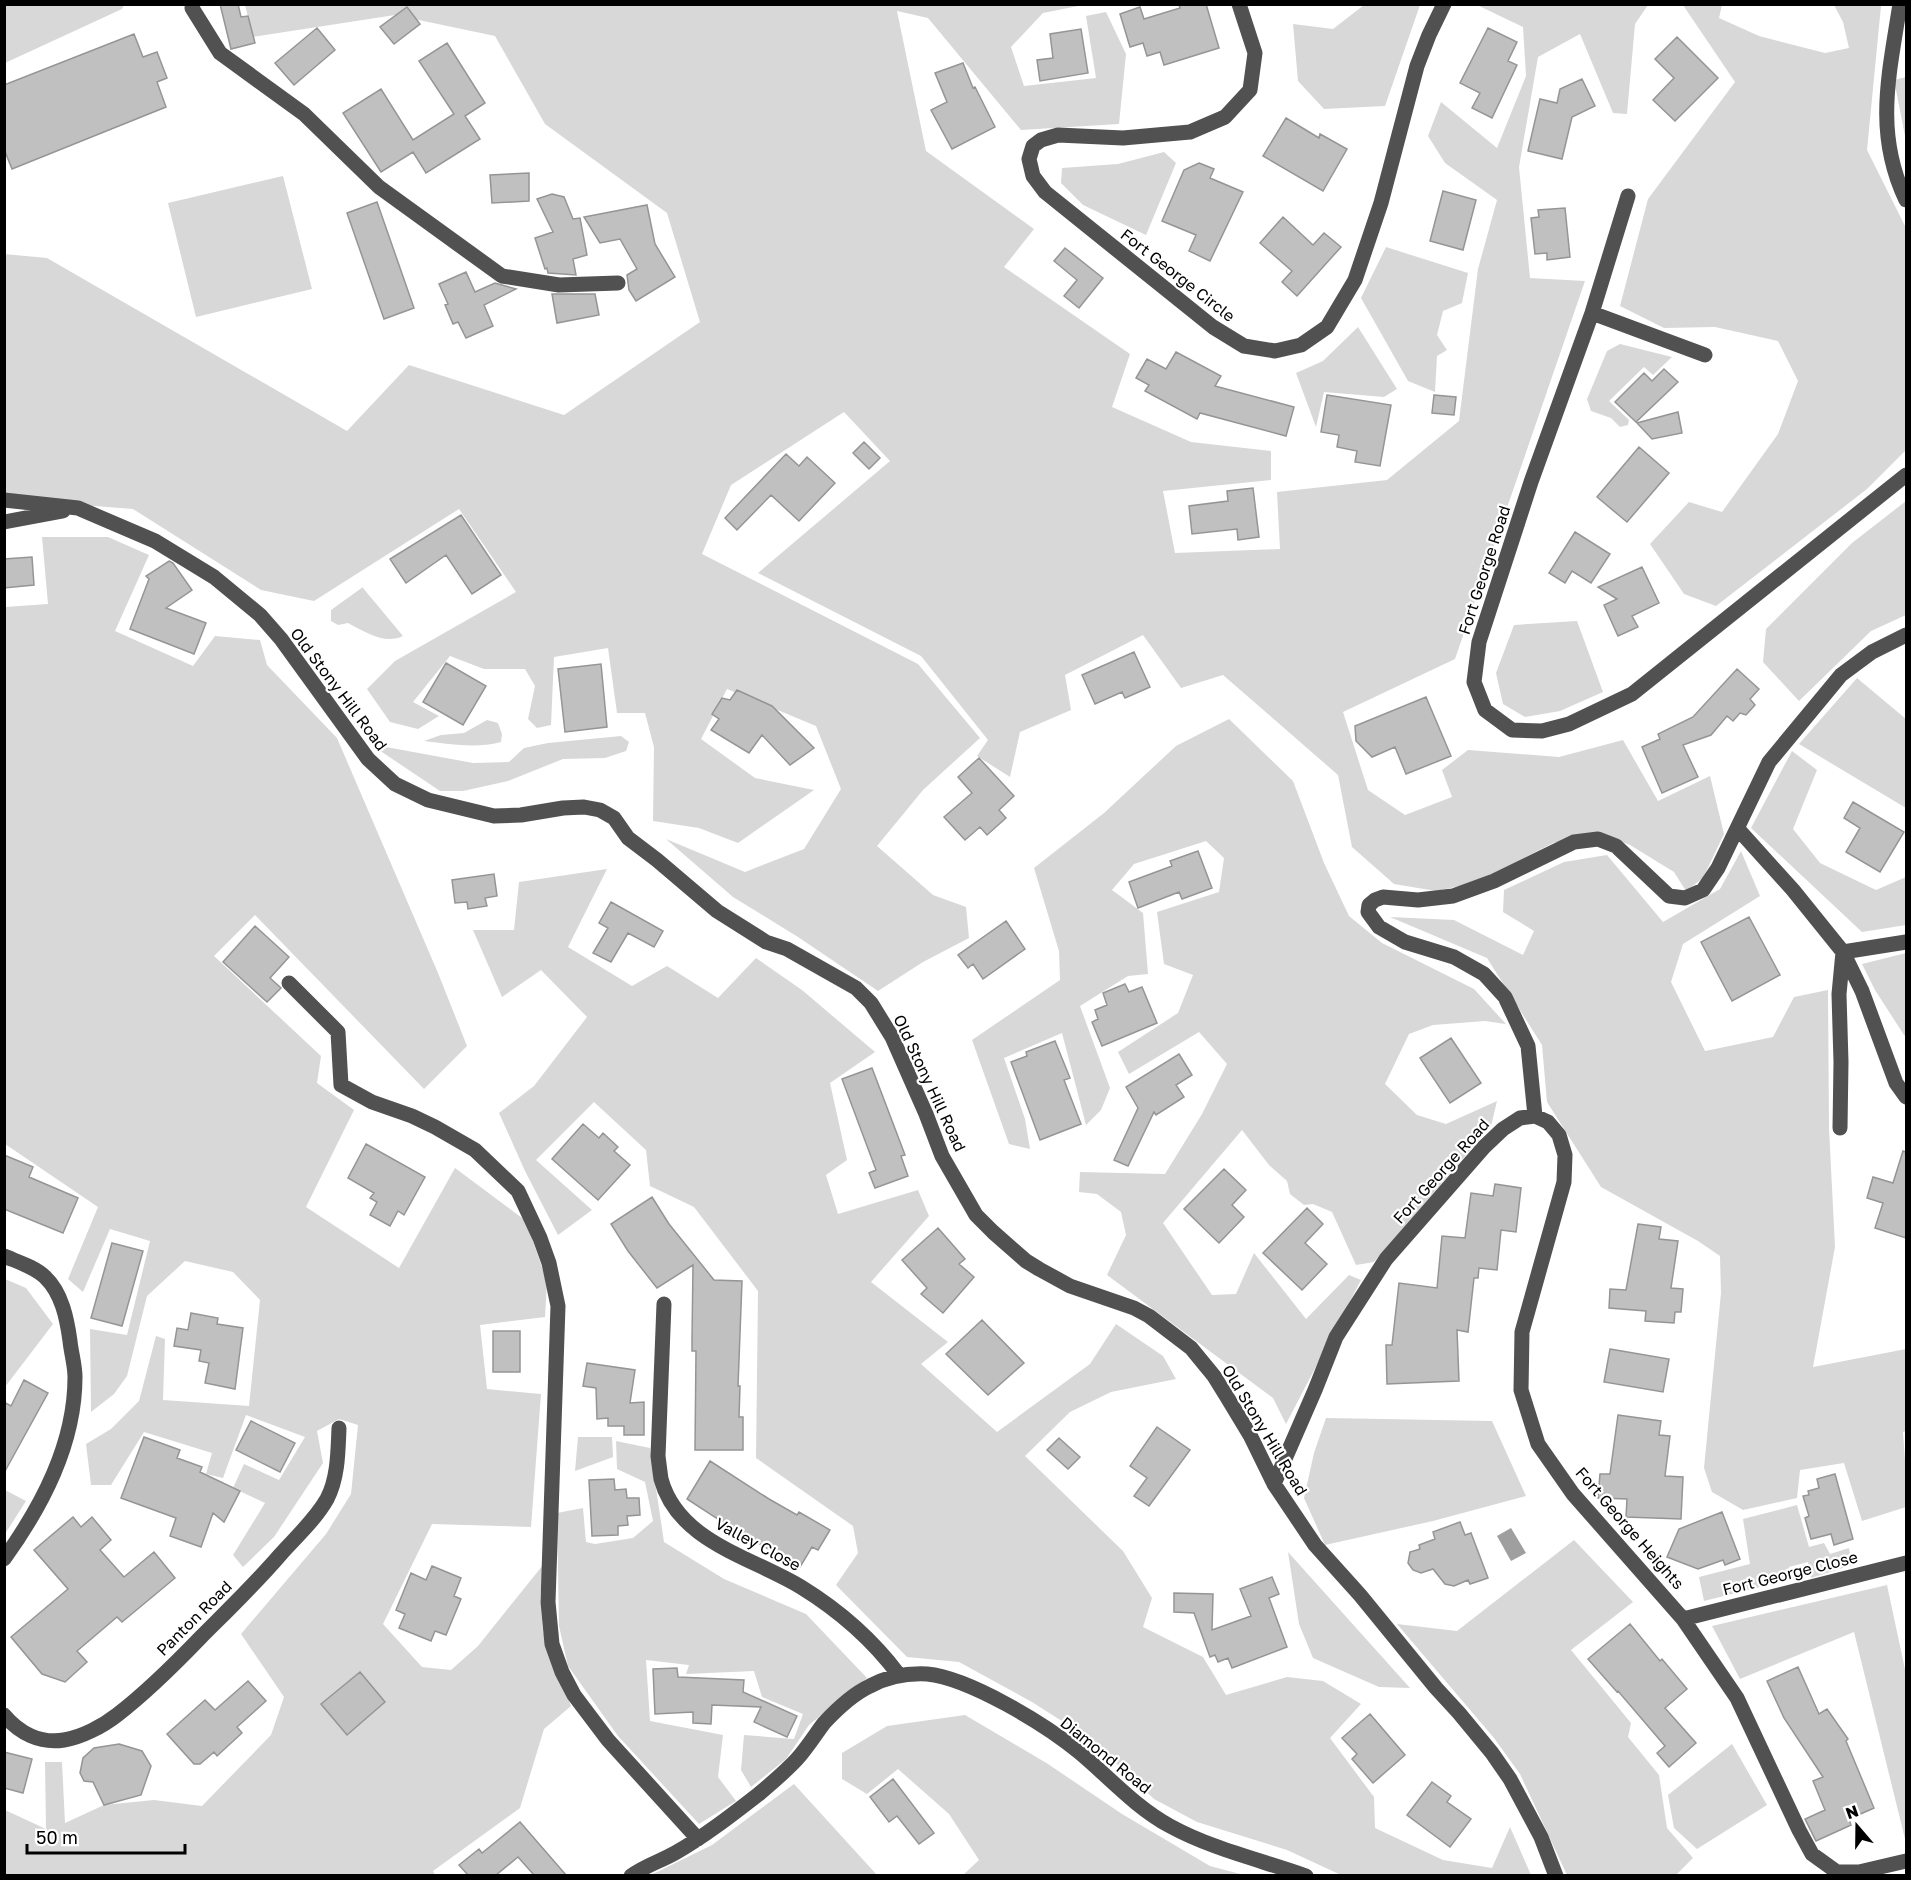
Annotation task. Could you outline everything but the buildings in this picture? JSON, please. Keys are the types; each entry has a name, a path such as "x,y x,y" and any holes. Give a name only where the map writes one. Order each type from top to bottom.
{"street":[{"path":"193,4 192,8 220,53 304,114 379,187 502,276 559,285 618,283"},
{"name":"Fort George Circle","path":"1239,4 1256,53 1251,90 1225,117 1190,132 1123,138 1058,135 1041,140 1033,146 1029,159 1032,176 1044,192 1213,327 1244,346 1275,351 1301,345 1327,327 1355,280 1381,203 1417,66 1444,4"},
{"path":"1900,4 1887,92 1887,138 1898,183 1906,200"},
{"name":"Fort George Road","path":"1628,195 1592,313 1532,482 1479,642 1474,682 1485,710 1512,730 1542,731 1569,724 1632,694 1906,475"},
{"path":"1592,313 1705,355"},
{"name":"Old Stony Hill Road","path":"4,500 78,508 155,541 197,565 261,615 368,759 395,784 428,800 494,816 521,815 562,808 584,807 600,810 614,818 628,838 717,911 766,942 787,949 856,988 871,1003 892,1037 918,1094 942,1156 976,1215 1026,1261 1070,1286 1134,1308 1149,1316 1191,1348 1214,1376 1250,1435 1274,1484 1315,1545 1459,1713 1510,1779 1541,1837 1556,1875"},
{"path":"4,522 78,508"},
{"path":"1535,1116 1528,1046 1505,997 1484,974 1454,957 1405,942 1379,927 1368,912 1369,905 1383,897 1418,900 1453,896 1494,882 1574,842 1598,839 1616,846 1669,896 1685,898 1703,890 1718,868 1738,830 1769,762 1841,675 1872,652 1906,635"},
{"path":"1738,830 1843,952 1862,991 1896,1083 1906,1096"},
{"path":"1843,952 1906,942"},
{"path":"1840,1128 1839,994 1843,952"},
{"path":"289,983 338,1032 341,1085 372,1102 435,1127 475,1150 518,1191 549,1263 558,1306 548,1602 552,1644 562,1672 574,1695 608,1740 698,1839"},
{"name":"Fort George Road","path":"1274,1484 1336,1337 1386,1259 1484,1147 1503,1129 1520,1118 1535,1116"},
{"name":"Fort George Heights","path":"1535,1116 1548,1122 1559,1135 1565,1155 1564,1182 1522,1332 1521,1390 1538,1444 1574,1494 1683,1619 1737,1698 1812,1854 1837,1872 1859,1872 1906,1862"},
{"path":"4,1256 20,1262 45,1277 53,1288 66,1315 75,1377 70,1423 52,1477 28,1523 4,1559"},
{"name":"Valley Close","path":"664,1305 658,1456 661,1479 668,1497 682,1518 714,1543 777,1573 840,1613 870,1640 899,1675"},
{"name":"Panton Road","path":"4,1715 29,1736 47,1741 63,1740 85,1734 116,1716 176,1663 264,1573 320,1511 334,1479 339,1428"},
{"name":"Fort George Close","path":"1683,1619 1906,1563"},
{"name":"Diamond Road","path":"631,1875 676,1853 698,1839 762,1791 798,1759 824,1723 869,1686 899,1675 928,1674 989,1695 1038,1724 1078,1751 1110,1782 1170,1826 1240,1855 1306,1875"}],"shaded area":[{"path":"1879,4 1881,6 1867,150 1906,228 1906,450 1867,489 1716,606 1684,594 1650,544 1689,502 1722,512 1778,434 1798,381 1778,341 1715,327 1664,328 1620,306 1648,199 1735,82 1683,5 1722,5 1719,18 1759,36 1825,53 1849,48 1843,22 1834,5"},
{"path":"4,5 124,5 122,9 5,63"},
{"path":"245,5 1083,5 1043,13 1011,47 1024,86 1096,78 1086,16 1106,12 1126,54 1119,124 1021,130 928,18 897,11 926,151 1034,229 1004,267 1130,354 1112,407 1191,442 1271,451 1271,480 1163,491 1175,553 1280,549 1277,492 1387,480 1459,421 1478,269 1497,200 1445,163 1428,136 1441,102 1497,148 1526,76 1523,27 1477,5 1648,5 1635,24 1627,114 1613,113 1580,34 1538,57 1519,167 1530,278 1585,281 1455,659 1343,712 1368,790 1405,815 1452,797 1442,770 1468,750 1559,757 1623,740 1658,801 1710,776 1724,834 1703,878 1686,891 1674,872 1630,845 1597,832 1553,843 1474,883 1436,891 1394,884 1352,847 1338,775 1223,675 1181,688 1143,635 1065,675 1071,710 1020,732 1010,777 977,756 988,740 921,656 758,573 890,461 844,412 731,485 702,554 918,664 980,738 923,790 877,846 933,895 966,907 969,938 923,962 878,991 733,897 666,839 745,872 804,849 841,789 816,726 727,689 701,739 755,778 814,790 738,843 699,828 653,821 654,747 645,713 617,713 608,648 554,657 551,725 537,728 528,719 535,686 525,669 484,669 450,656 413,702 439,716 418,729 390,722 367,689 395,661 516,592 459,509 314,601 261,590 133,509 5,499 4,254 47,258 347,431 409,365 564,415 700,322 667,213 545,124 495,36 395,15 253,37"},
{"path":"1364,5 1420,5 1385,106 1324,109 1298,81 1293,24 1333,29"},
{"path":"1906,77 1906,141 1894,80"},
{"path":"1164,152 1176,163 1146,235 1083,205 1061,183 1062,168 1118,164"},
{"path":"283,176 312,289 196,317 168,203"},
{"path":"1386,247 1468,273 1462,303 1443,311 1437,335 1447,350 1437,356 1435,392 1408,381 1361,298"},
{"path":"1358,327 1397,389 1384,397 1324,392 1316,427 1296,373 1323,361"},
{"path":"1620,344 1672,357 1653,375 1644,367 1609,401 1629,420 1628,425 1620,427 1611,418 1591,411 1587,399 1607,351"},
{"path":"1906,501 1906,615 1871,631 1799,701 1763,662 1766,629 1852,543"},
{"path":"42,537 108,537 149,555 115,631 193,666 215,636 260,640 267,665 337,738 467,1046 424,1089 255,915 214,956 321,1056 317,1083 354,1110 306,1207 399,1268 455,1168 526,1221 547,1282 545,1317 480,1325 487,1389 541,1394 531,1527 432,1524 383,1624 422,1667 451,1670 478,1646 543,1565 540,1598 543,1632 571,1706 544,1729 520,1808 433,1871 435,1875 5,1876 5,1810 46,1829 45,1762 62,1762 65,1823 104,1805 154,1800 202,1806 271,1735 284,1697 241,1634 326,1534 351,1494 358,1425 339,1419 317,1431 323,1463 274,1537 243,1567 233,1555 265,1503 233,1488 244,1464 279,1480 305,1437 246,1415 223,1478 206,1474 212,1453 144,1432 111,1485 91,1485 86,1444 111,1429 139,1401 156,1336 165,1339 163,1400 249,1406 260,1300 233,1272 185,1261 147,1296 127,1376 114,1394 91,1412 90,1329 127,1335 150,1241 110,1229 83,1292 68,1279 98,1207 5,1144 5,607 48,604"},
{"path":"363,587 403,636 382,638 348,623 338,625 331,621 331,610"},
{"path":"1577,621 1603,692 1560,711 1525,717 1503,704 1496,673 1514,625"},
{"path":"1857,678 1906,719 1906,808 1799,744"},
{"path":"1229,719 1293,781 1324,863 1349,916 1382,943 1474,989 1506,1024 1485,1021 1433,1025 1409,1034 1385,1084 1417,1115 1446,1124 1497,1101 1491,1126 1374,1262 1356,1265 1332,1212 1313,1204 1304,1205 1290,1194 1287,1181 1269,1165 1242,1130 1163,1223 1212,1295 1236,1294 1254,1253 1306,1319 1349,1275 1361,1280 1286,1424 1273,1398 1107,1275 1126,1235 1121,1212 1097,1194 1079,1192 1080,1172 1165,1174 1202,1114 1227,1064 1199,1032 1129,1074 1118,1052 1178,1013 1193,975 1164,964 1157,912 1219,892 1224,858 1206,841 1134,864 1112,890 1143,913 1148,974 1128,976 1080,1006 1110,1088 1101,1110 1086,1125 1062,1033 1004,1058 1025,1119 1030,1149 1009,1144 972,1040 1060,980 1059,951 1034,868 1104,813 1176,746"},
{"path":"487,720 498,723 502,734 501,742 472,746 424,741 441,735 464,733"},
{"path":"621,736 629,742 626,751 605,758 563,759 508,781 463,791 440,791 370,744 473,763 509,762 524,748 548,743"},
{"path":"1792,751 1817,770 1793,829 1820,863 1876,890 1906,877 1906,925 1862,932 1751,828"},
{"path":"1741,851 1760,896 1683,944 1671,982 1705,1051 1773,1037 1794,997 1828,990 1829,1128 1835,1247 1813,1367 1906,1349 1906,1431 1903,1432 1906,1507 1862,1521 1844,1463 1800,1470 1797,1498 1743,1510 1712,1492 1704,1468 1721,1293 1720,1256 1698,1241 1601,1187 1547,1102 1542,1045 1487,958 1390,917 1454,920 1523,955 1534,931 1503,912 1504,890 1564,862 1607,855 1663,922 1720,889"},
{"path":"607,869 568,947 632,986 667,966 718,998 756,958 802,990 875,1052 830,1083 847,1160 826,1175 838,1214 918,1190 929,1216 871,1282 948,1342 921,1364 997,1432 1090,1364 1116,1324 1163,1356 1176,1379 1111,1392 1070,1412 1025,1456 1123,1551 1152,1598 1143,1627 1203,1657 1226,1695 1287,1677 1323,1681 1361,1704 1330,1738 1374,1797 1375,1828 1443,1860 1492,1868 1510,1827 1531,1875 1341,1875 1287,1850 1197,1822 1154,1799 1090,1739 1032,1702 959,1662 907,1657 836,1585 858,1553 853,1526 756,1458 758,1291 694,1207 650,1186 646,1150 594,1102 536,1160 592,1210 558,1235 525,1171 499,1113 534,1086 587,1017 541,970 502,997 473,930 514,930 519,882"},
{"path":"1906,953 1906,1036 1875,990 1862,964"},
{"path":"5,1279 26,1288 53,1324 5,1387"},
{"path":"1326,1418 1492,1421 1526,1496 1433,1521 1325,1545 1304,1498 1314,1453"},
{"path":"578,1437 612,1437 613,1457 575,1471"},
{"path":"616,1441 650,1448 664,1542 724,1579 806,1614 867,1678 809,1725 786,1759 751,1787 741,1770 744,1735 794,1739 803,1714 762,1697 754,1671 686,1674 689,1665 646,1660 650,1721 723,1735 718,1777 736,1801 699,1824 618,1736 568,1666 559,1626 557,1513 583,1508 586,1542 595,1544 633,1538 653,1521 645,1482 617,1469"},
{"path":"5,1490 26,1501 5,1534"},
{"path":"1797,1505 1809,1547 1824,1543 1830,1554 1849,1548 1852,1565 1811,1578 1808,1562 1789,1567 1792,1579 1704,1601 1699,1577 1750,1564 1743,1519"},
{"path":"1511,1528 1526,1553 1511,1561 1497,1536"},
{"path":"1574,1540 1633,1602 1571,1650 1631,1723 1628,1737 1659,1775 1667,1828 1693,1858 1676,1875 1567,1875 1520,1774 1494,1738 1397,1624 1457,1631"},
{"path":"1288,1552 1410,1688 1379,1687 1313,1658 1299,1624"},
{"path":"1887,1585 1906,1674 1906,1843 1854,1632 1740,1679 1712,1626"},
{"path":"965,1715 1048,1764 1122,1814 1210,1866 1244,1875 963,1875 979,1860 949,1814 898,1769 867,1794 842,1779 842,1753 887,1726"},
{"path":"1732,1744 1767,1805 1697,1849 1674,1828 1668,1795"},
{"path":"794,1784 877,1875 651,1875 712,1845"}]}
